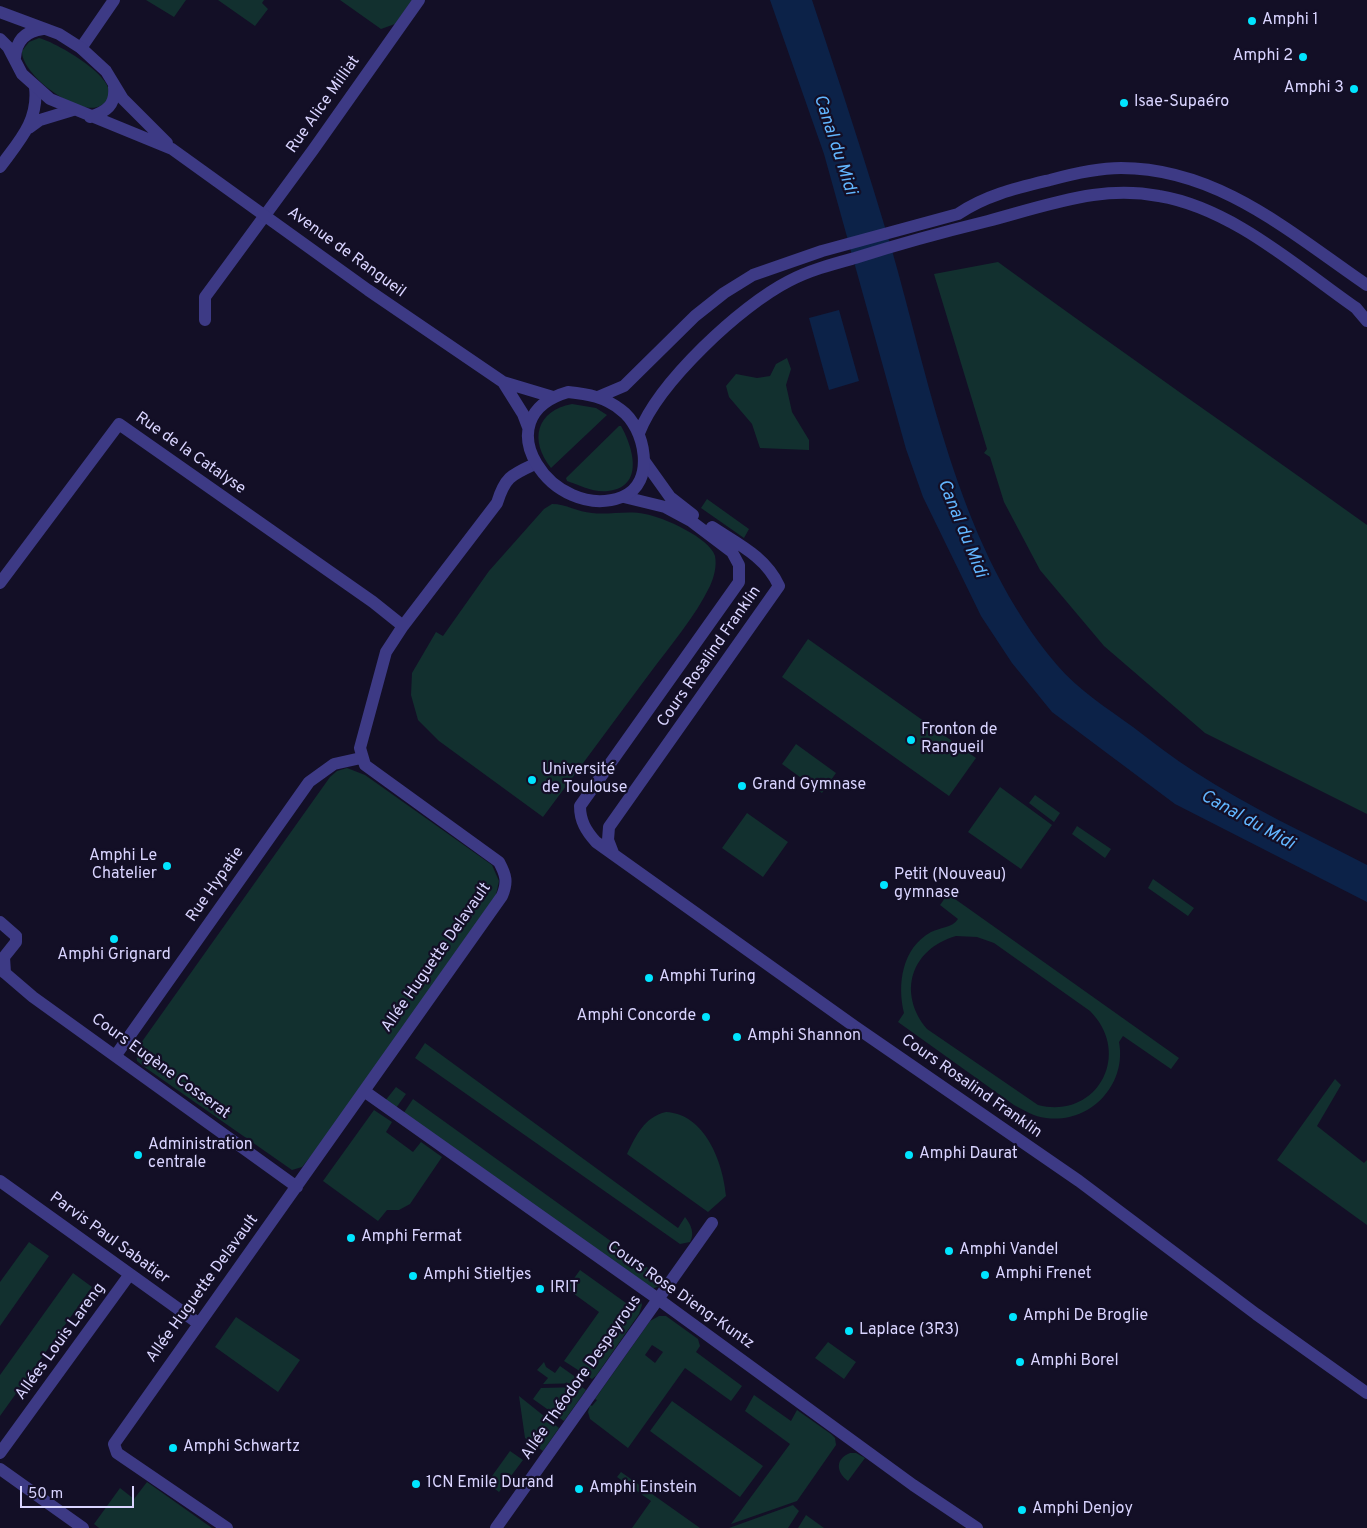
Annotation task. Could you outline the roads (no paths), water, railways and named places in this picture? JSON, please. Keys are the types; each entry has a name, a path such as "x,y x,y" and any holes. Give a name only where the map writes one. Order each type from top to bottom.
{"street":[{"path":"82,48 114,0"},
{"name":"Rue Alice Milliat","path":"205,320 205,298 266,216 418,0"},
{"name":"Avenue de Rangueil","path":"0,12 59,34 82,48 106,70 114,87 123,99 172,149"},
{"path":"15,58 15,50 22,38 33,30 43,29"},
{"name":"Avenue de Rangueil","path":"0,39 15,58 22,74 50,99 73,110 148,137 172,149 368,290 502,382 553,397"},
{"path":"0,167 27,130 37,103 35,87"},
{"path":"90,116 109,108 115,97 114,87"},
{"path":"27,130 40,120 73,110"},
{"path":"598,397 624,386 695,316 735,285 764,270 908,226 958,214 974,203 1007,190 1058,178 1120,168 1154,170 1180,175 1238,198 1367,285"},
{"path":"639,433 645,418 659,397 730,322 789,281 826,267 913,240 1094,195 1139,194 1160,196 1199,207 1235,224 1356,308 1367,321"},
{"name":"Avenue de Rangueil","path":"502,382 523,414 528,427"},
{"path":"568,392 598,397 622,411 639,433 645,462 635,487 624,497 607,501 575,496 550,482 535,464 530,451 528,427 542,405 553,397 568,392"},
{"name":"Rue de la Catalyse","path":"0,583 119,424 373,602 403,626"},
{"name":"Cours Rosalind Franklin","path":"613,853 608,840 609,827 779,586 772,571 763,561 670,497 645,462"},
{"path":"361,758 360,748 386,652 403,626 497,503 503,484 511,476 535,464"},
{"name":"Cours Rosalind Franklin","path":"624,497 665,507 698,526 732,552 739,565 739,582 580,806 580,816 586,832 596,842 854,1026 1079,1180 1308,1352 1367,1393"},
{"name":"Rue Hypatie","path":"116,1055 309,782 334,764 361,758"},
{"name":"Allée Huguette Delavault","path":"226,1528 117,1453 114,1444 502,896 507,884 505,871 499,862 366,766 361,758"},
{"name":"Cours Eugène Cosserat","path":"0,922 16,936 16,942 4,957 2,971 33,996 296,1186"},
{"name":"Cours Rose Dieng-Kuntz","path":"364,1092 658,1299 905,1479 978,1528"},
{"name":"Parvis Paul Sabatier","path":"0,1181 198,1323"},
{"name":"Allée Théodore Despeyrous","path":"496,1528 712,1223"},
{"name":"Allées Louis Lareng","path":"0,1453 130,1274"},
{"path":"0,1469 83,1528"}],"water":[{"name":"Canal du Midi","path":"770,0 812,0 893,254 937,416 954,469 973,522 996,572 1024,620 1057,665 1074,683 1179,761 1215,785 1258,809 1367,865 1367,902 1175,804 1052,712 1012,663 981,616 923,497 906,449 824,154"},
{"path":"839,310 859,381 829,390 809,318"}],"place":[{"name":"Amphi 1","path":"1252,21"},
{"name":"Amphi 2","path":"1303,57"},
{"name":"Amphi 3","path":"1354,89"},
{"name":"Isae-Supaéro","path":"1124,103"},
{"name":"Fronton de Rangueil","path":"911,740"},
{"name":"Université de Toulouse","path":"532,780"},
{"name":"Grand Gymnase","path":"742,786"},
{"name":"Amphi Le Chatelier","path":"167,866"},
{"name":"Petit (Nouveau) gymnase","path":"884,885"},
{"name":"Amphi Grignard","path":"114,939"},
{"name":"Amphi Turing","path":"649,978"},
{"name":"Amphi Concorde","path":"706,1017"},
{"name":"Amphi Shannon","path":"737,1037"},
{"name":"Administration centrale","path":"138,1155"},
{"name":"Amphi Daurat","path":"909,1155"},
{"name":"Amphi Fermat","path":"351,1238"},
{"name":"Amphi Vandel","path":"949,1251"},
{"name":"Amphi Frenet","path":"985,1275"},
{"name":"Amphi Stieltjes","path":"413,1276"},
{"name":"IRIT","path":"540,1289"},
{"name":"Amphi De Broglie","path":"1013,1317"},
{"name":"Laplace (3R3)","path":"849,1331"},
{"name":"Amphi Borel","path":"1020,1362"},
{"name":"Amphi Schwartz","path":"173,1448"},
{"name":"1CN Emile Durand","path":"416,1484"},
{"name":"Amphi Einstein","path":"579,1489"},
{"name":"Amphi Denjoy","path":"1022,1510"}]}
